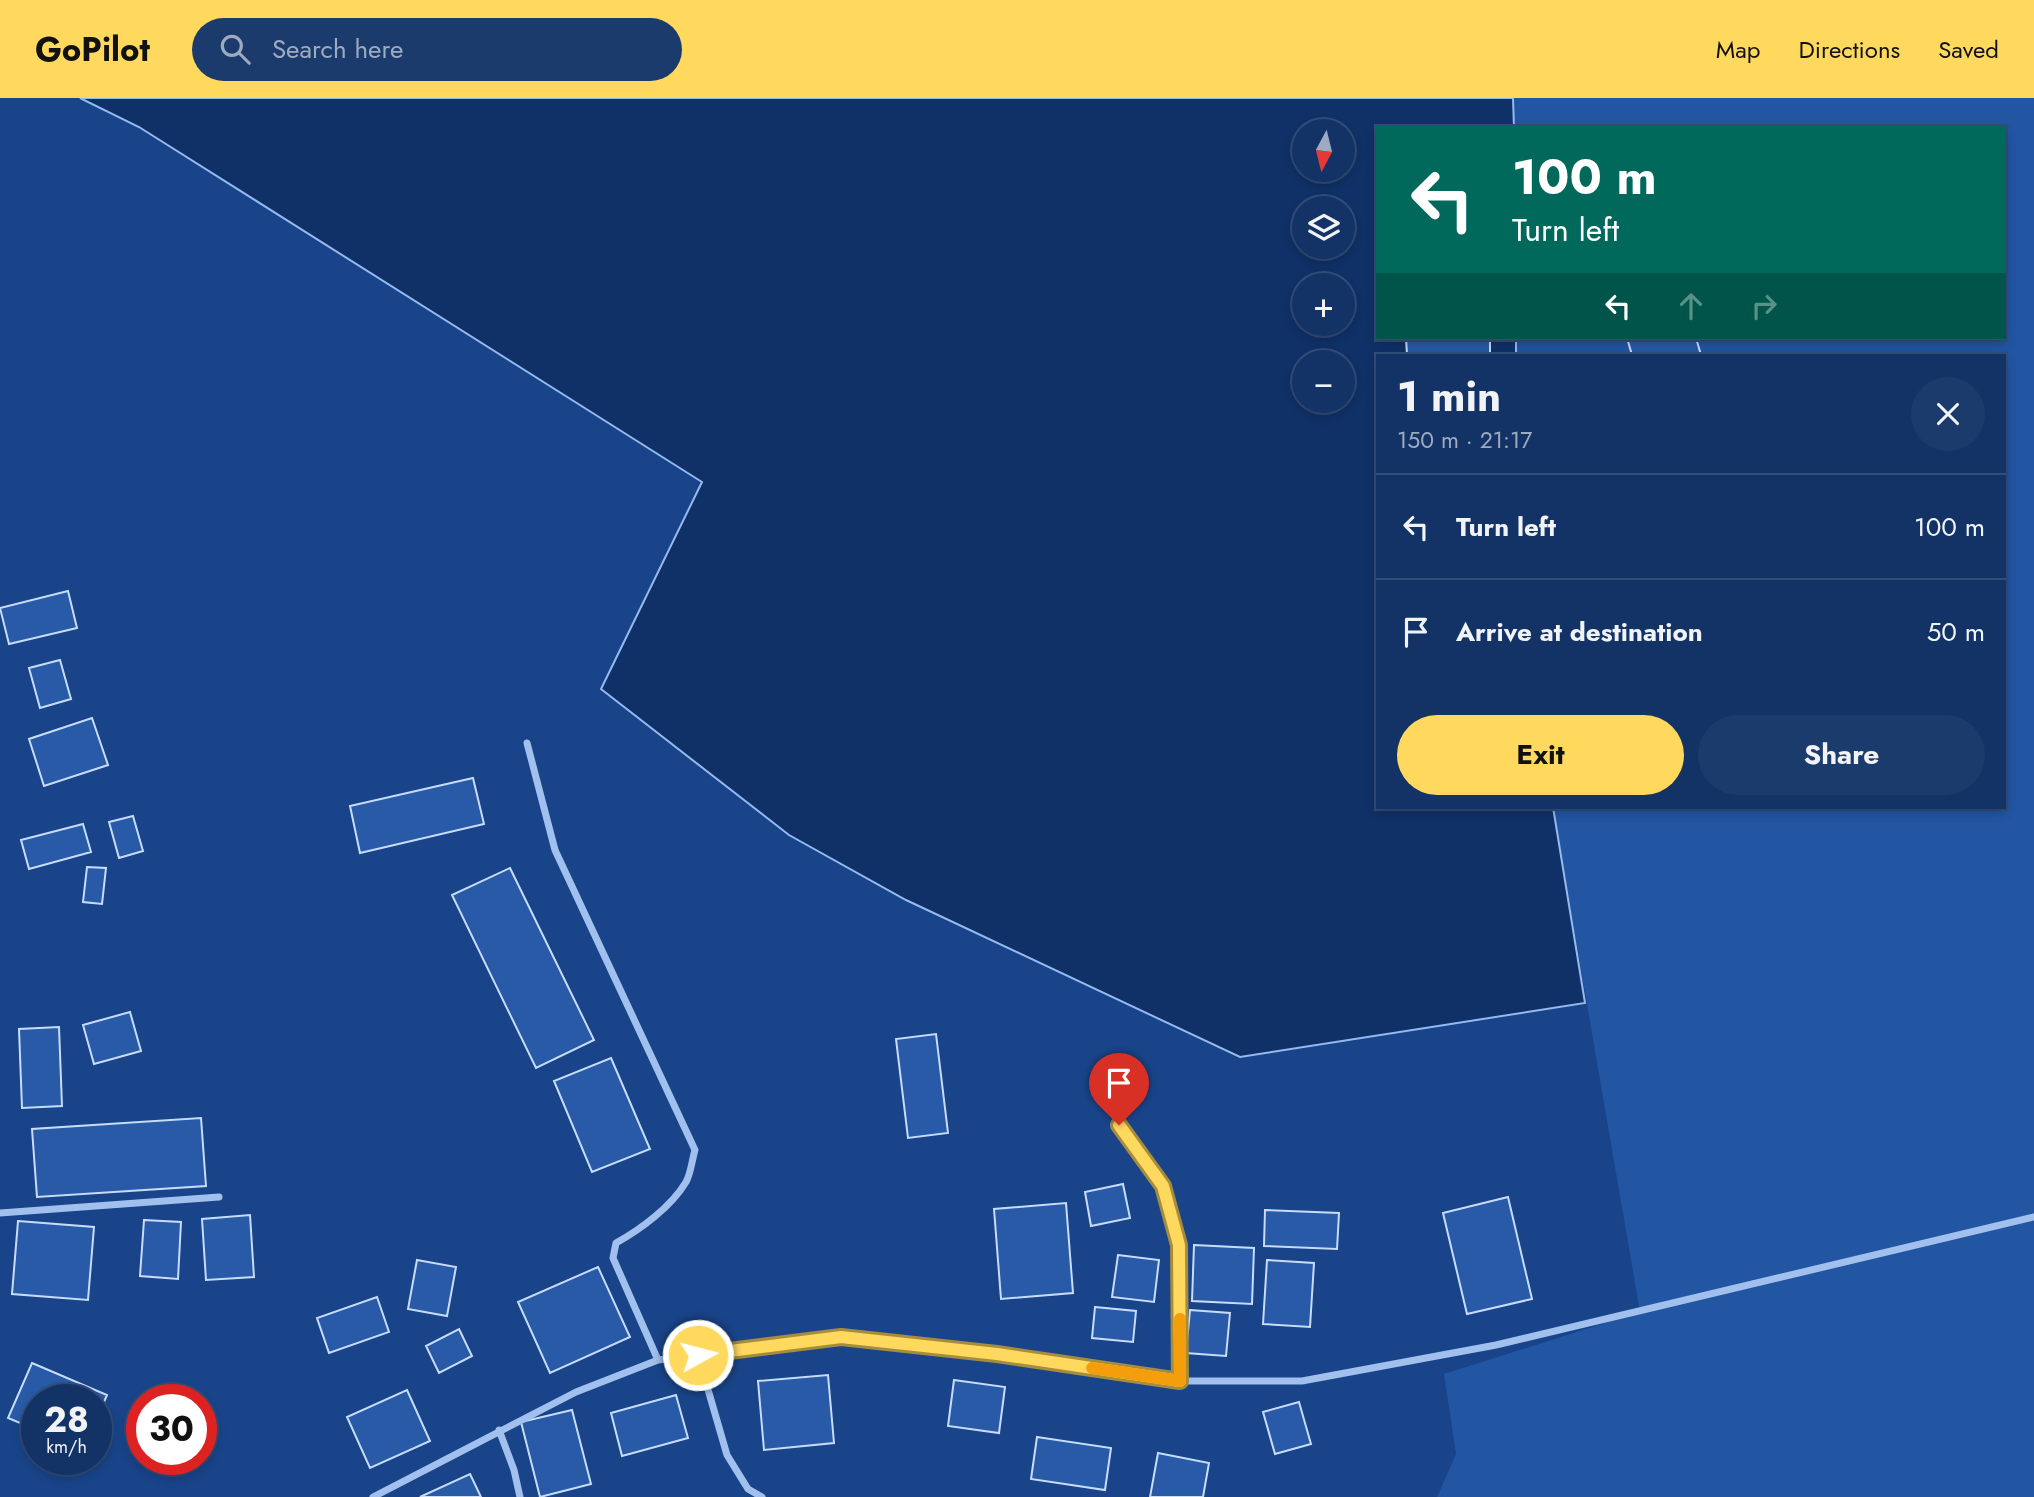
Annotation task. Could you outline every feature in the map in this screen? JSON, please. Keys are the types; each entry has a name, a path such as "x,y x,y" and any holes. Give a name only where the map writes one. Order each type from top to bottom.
{"street":[{"path":"527,743 555,850 695,1150 687,1180 672,1199 633,1234 616,1243 613,1258 658,1360"},
{"path":"1119,1125 1163,1186 1179,1245 1180,1381"},
{"path":"0,1213 219,1197"},
{"path":"373,1497 576,1391 658,1360 841,1337 997,1354 1180,1381 1302,1381 1496,1345 2034,1217"},
{"path":"698,1355 727,1455 748,1489 762,1497"},
{"path":"499,1430 514,1470 520,1497"}],"shaded area":[{"path":"80,98 1513,98 1514,126 1376,126 1376,340 1516,340 1516,354 1376,354 1376,809 1553,809 1585,1003 1240,1057 906,900 789,835 601,689 702,482 139,127"},
{"path":"1513,98 2034,98 2034,1497 1437,1497 1456,1454 1444,1374 1640,1312 1553,809 2006,809 2006,354 1516,354 1516,340 2006,340 2006,126 1514,126"}],"building":[{"path":"1406,340 1490,340 1490,354 1407,354"},
{"path":"1628,340 1697,340 1701,354 1632,354"},
{"path":"68,591 77,628 9,644 0,608"},
{"path":"60,660 71,699 40,708 29,668"},
{"path":"92,718 108,765 44,786 29,739"},
{"path":"473,778 484,824 360,853 350,806"},
{"path":"133,816 143,851 119,858 109,822"},
{"path":"83,824 91,852 29,869 21,840"},
{"path":"87,867 106,868 102,904 83,902"},
{"path":"510,868 594,1040 536,1068 452,895"},
{"path":"130,1012 141,1051 94,1064 83,1025"},
{"path":"59,1027 62,1106 22,1108 19,1029"},
{"path":"936,1034 948,1133 908,1138 896,1039"},
{"path":"611,1058 650,1149 592,1172 554,1081"},
{"path":"201,1118 206,1186 37,1197 32,1129"},
{"path":"1123,1184 1130,1218 1091,1226 1085,1192"},
{"path":"1508,1197 1532,1299 1467,1314 1443,1213"},
{"path":"1066,1203 1073,1293 1001,1299 994,1209"},
{"path":"1265,1210 1339,1213 1337,1249 1264,1246"},
{"path":"250,1215 254,1277 206,1280 202,1219"},
{"path":"144,1220 181,1222 178,1279 140,1276"},
{"path":"18,1221 94,1227 88,1300 12,1294"},
{"path":"1194,1245 1254,1248 1252,1304 1192,1301"},
{"path":"1118,1255 1159,1260 1154,1302 1112,1297"},
{"path":"417,1260 456,1267 447,1316 408,1309"},
{"path":"1267,1260 1314,1263 1310,1327 1263,1324"},
{"path":"598,1267 630,1337 550,1373 518,1302"},
{"path":"377,1297 389,1332 329,1353 317,1318"},
{"path":"1095,1307 1136,1311 1133,1342 1092,1338"},
{"path":"1190,1310 1230,1313 1226,1356 1186,1353"},
{"path":"459,1329 472,1356 439,1373 426,1346"},
{"path":"32,1363 81,1384 23,1384"},
{"path":"828,1375 834,1443 764,1450 758,1381"},
{"path":"954,1380 1005,1387 999,1433 948,1426"},
{"path":"21,1388 21,1423 8,1418"},
{"path":"407,1390 430,1441 370,1468 347,1417"},
{"path":"676,1395 688,1438 622,1456 611,1413"},
{"path":"1299,1402 1311,1444 1275,1454 1263,1412"},
{"path":"572,1410 591,1484 540,1497 521,1422"},
{"path":"1037,1437 1111,1448 1105,1490 1031,1479"},
{"path":"1158,1453 1209,1463 1203,1497 1150,1497"},
{"path":"470,1474 481,1497 420,1497"}],"slow traffic":[{"path":"1092,1368 1180,1381 1180,1319"}],"route":[{"path":"698,1355 841,1337 997,1354 1180,1381 1179,1245 1163,1186 1119,1125"}]}
